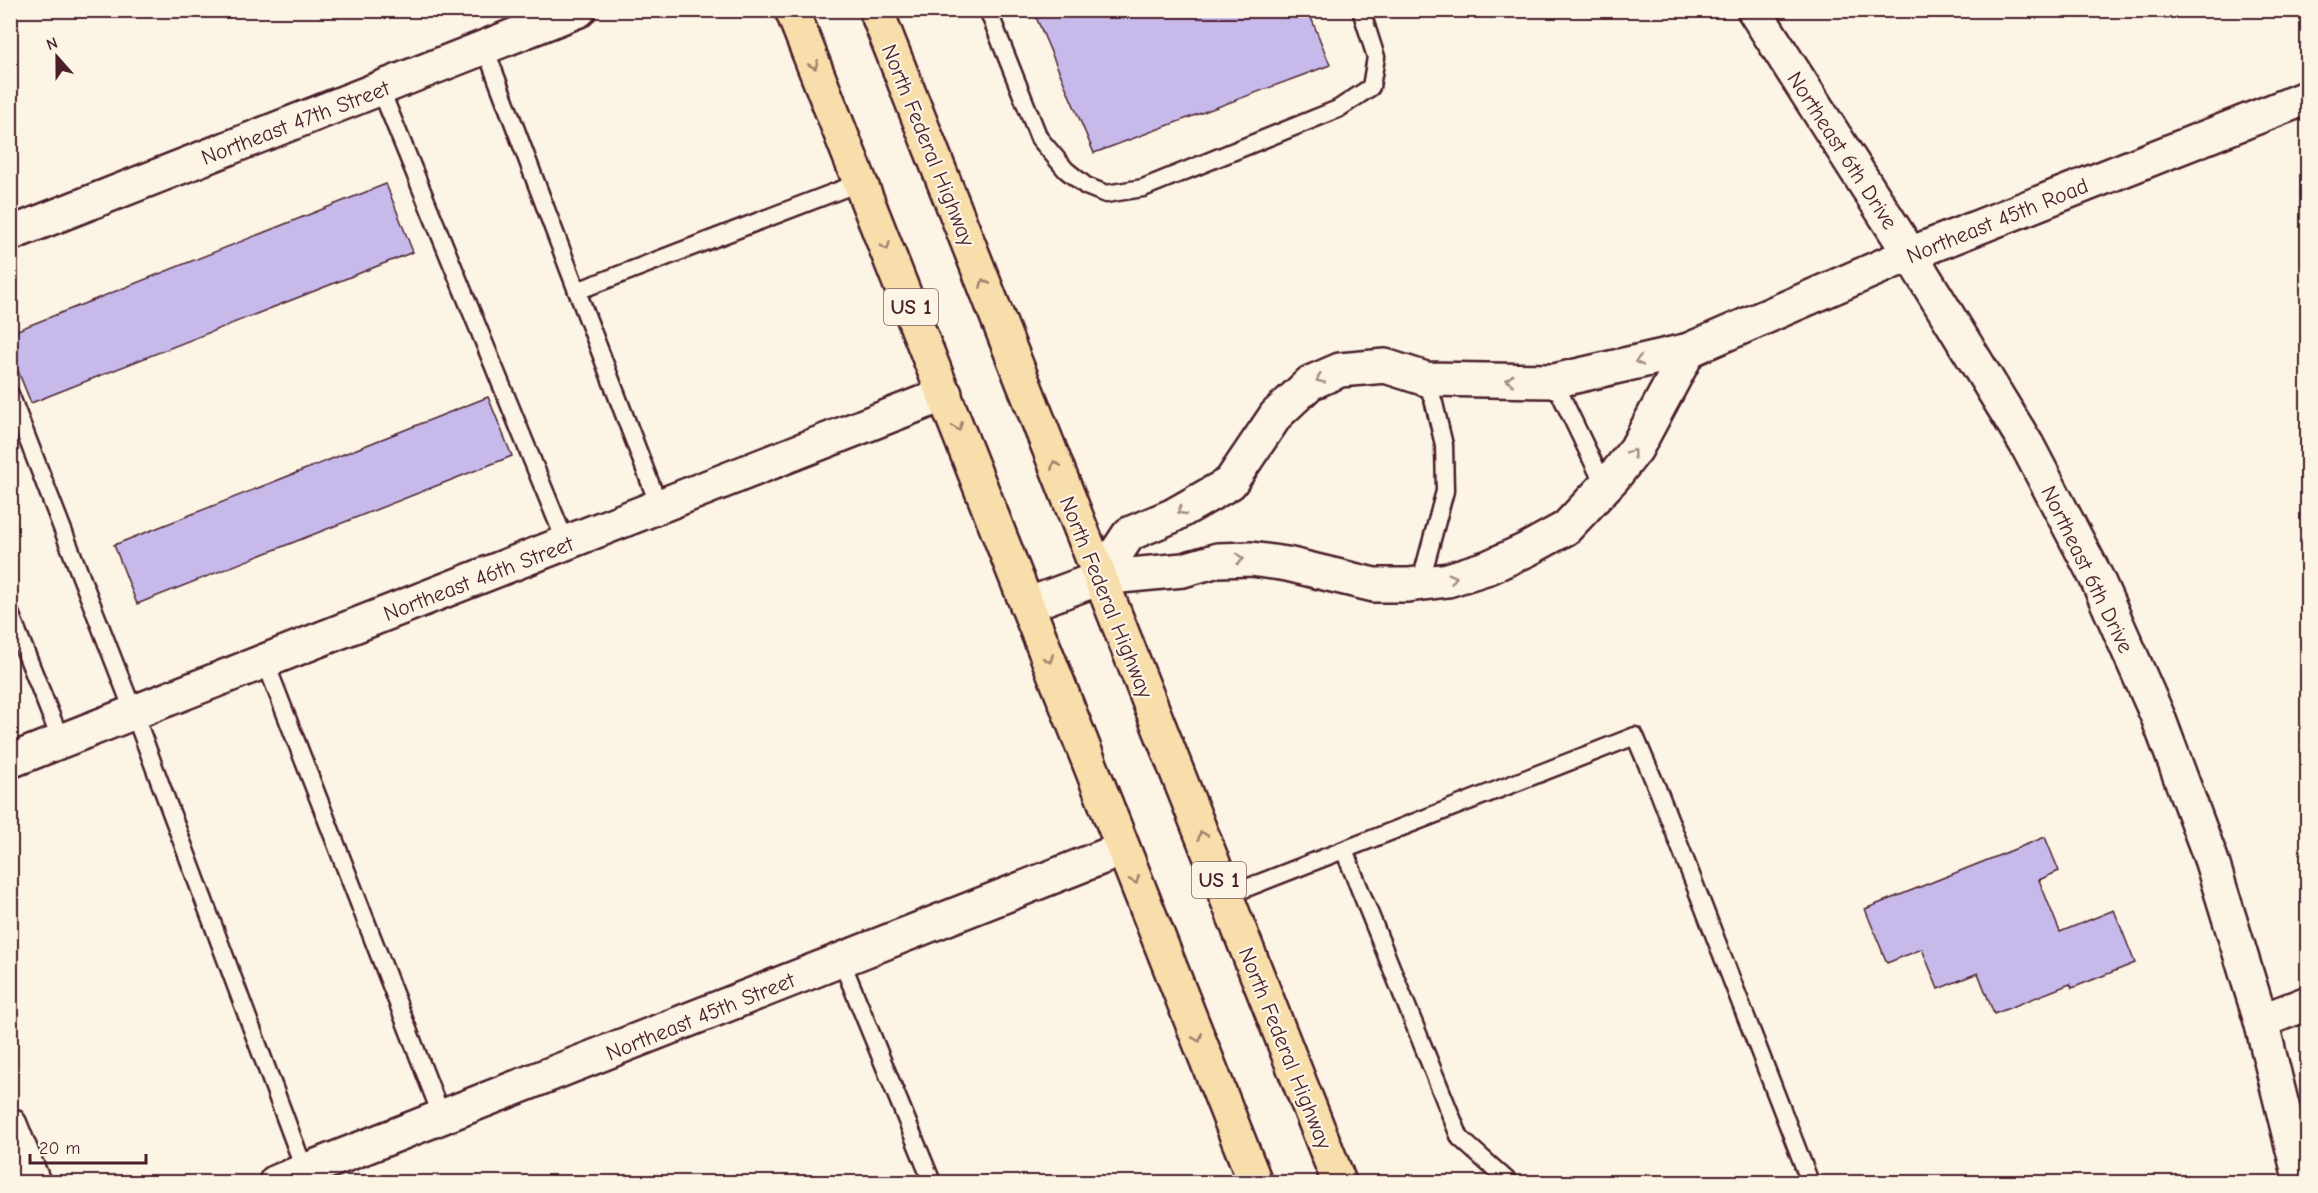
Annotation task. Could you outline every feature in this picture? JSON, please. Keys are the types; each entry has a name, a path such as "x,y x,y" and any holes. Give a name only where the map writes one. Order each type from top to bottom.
{"main road":[{"name":"US 1","path":"792,10 1255,1182"},
{"name":"North Federal Highway","path":"876,10 1339,1182"}],"street":[{"name":"Northeast 47th Street","path":"10,234 579,10"},
{"name":"Northeast 6th Drive","path":"1754,10 1910,254 2027,445 2097,579 2158,717 2207,848 2261,1021 2301,1182"},
{"name":"Northeast 45th Road","path":"1100,578 1129,534 1172,516 1230,483 1276,415 1310,383 1340,370 1385,366 1426,379 1554,381 1689,350 1910,254 2307,97"},
{"path":"1027,605 1100,578 1183,570 1218,560 1251,559 1287,564 1374,585 1420,584 1448,580 1489,567 1566,528 1605,487 1636,449 1689,350"},
{"name":"Northeast 46th Street","path":"10,761 945,394"},
{"name":"Northeast 45th Street","path":"291,1177 1123,849"},
{"path":"2261,1021 2307,1003"},
{"path":"10,1125 33,1182"}],"lane":[{"path":"988,10 1039,138 1066,170 1086,186 1106,194 1154,184 1338,109 1371,87 1376,57 1362,10"},
{"path":"485,48 659,506"},
{"path":"380,88 566,543"},
{"path":"577,291 861,182"},
{"path":"1420,584 1445,491 1444,445 1426,379"},
{"path":"1554,381 1605,487"},
{"path":"10,394 134,712 291,1177"},
{"path":"10,613 61,741"},
{"path":"266,661 442,1117"},
{"path":"1226,896 1635,736 1810,1182"},
{"path":"1344,850 1460,1138 1506,1182"},
{"path":"841,960 932,1182"}],"building":[{"path":"1033,10 1308,10 1330,65 1094,153"},
{"path":"386,184 413,252 31,403 10,351 10,333"},
{"path":"488,397 512,456 137,604 114,545"},
{"path":"2045,837 2059,871 2039,880 2060,932 2114,910 2135,963 2072,988 2070,984 1994,1014 1978,973 1938,989 1922,949 1887,963 1865,909"}]}
